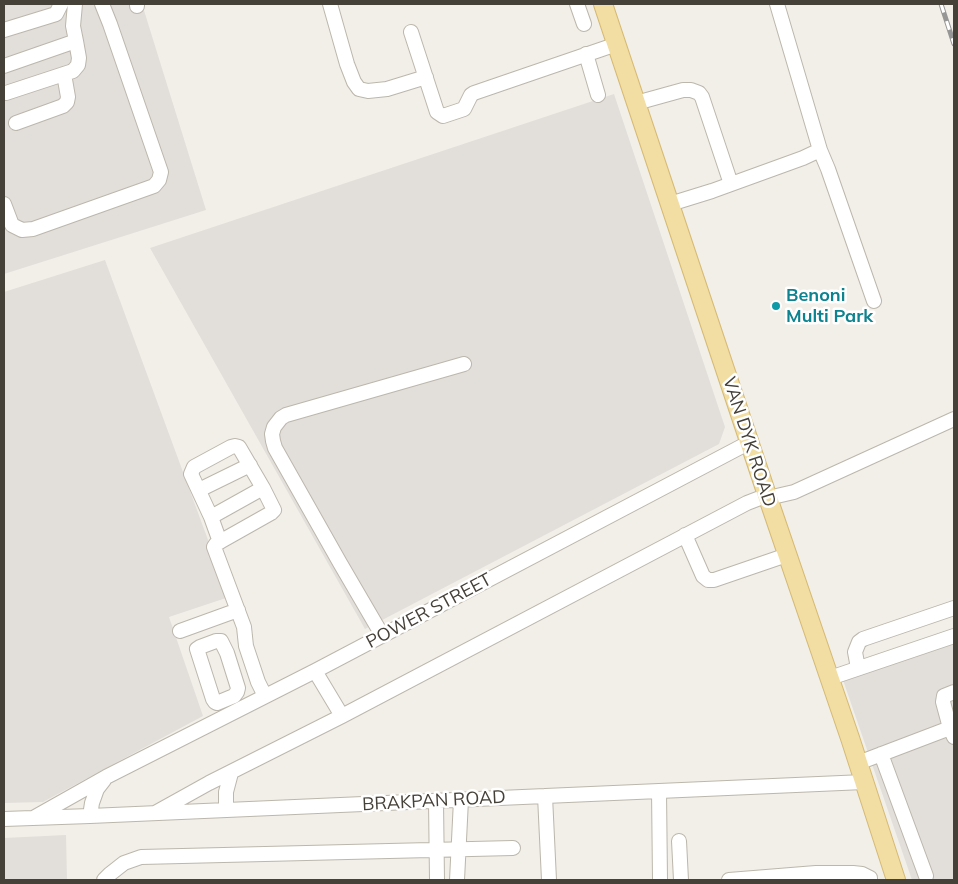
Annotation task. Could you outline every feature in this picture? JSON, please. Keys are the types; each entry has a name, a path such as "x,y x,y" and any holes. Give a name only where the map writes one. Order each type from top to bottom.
{"main road":[{"name":"VAN DYK ROAD","path":"603,4 896,880"}],"street":[{"path":"4,30 56,14 61,4"},
{"path":"6,94 73,71 78,65 79,58 73,26 75,4"},
{"path":"4,204 12,225 22,230 33,229 154,186 160,180 161,172 102,4"},
{"path":"330,4 347,64 359,89 368,91 387,89 426,77"},
{"path":"577,4 584,24"},
{"path":"777,4 820,150 874,301"},
{"path":"411,32 437,112 442,116 464,109 474,93 617,44"},
{"path":"4,66 76,41"},
{"path":"586,54 598,95"},
{"path":"16,123 63,106 67,102 68,96 64,74"},
{"path":"636,103 683,90 699,93 702,97 731,184"},
{"path":"670,204 731,184 820,150"},
{"path":"382,635 275,448 272,441 274,427 286,415 464,364"},
{"path":"155,813 209,783 342,716 747,503 760,498 794,492 954,419"},
{"name":"POWER STREET","path":"34,818 106,777 315,670 750,442"},
{"path":"220,542 211,517 191,474 194,467 235,446 238,447 250,465 274,511 220,542 216,544 214,551 244,627 246,646 258,682 265,696"},
{"path":"199,490 250,465"},
{"path":"211,517 263,488"},
{"path":"685,535 703,576 708,580 714,580 787,555"},
{"path":"858,668 855,652 859,642 954,608"},
{"path":"180,631 238,610"},
{"path":"830,678 954,636"},
{"path":"227,652 246,646"},
{"path":"315,670 342,716"},
{"path":"858,763 881,754 952,733 943,698 954,692"},
{"path":"881,754 926,876"},
{"path":"226,810 226,792 231,773"},
{"path":"90,816 97,789 106,777"},
{"name":"BRAKPAN ROAD","path":"4,819 864,782"},
{"path":"659,791 660,880"},
{"path":"545,796 549,880"},
{"path":"457,880 461,800"},
{"path":"436,801 437,880"},
{"path":"680,841 681,880"},
{"path":"104,880 124,863 141,857 513,848"},
{"path":"728,880 816,873 862,874 870,878 870,880"}],"shaded area":[{"path":"4,4 142,4 206,210 4,274"},
{"path":"614,94 725,427 719,444 365,629 150,248"},
{"path":"105,260 229,597 169,617 203,716 43,802 4,803 4,292"},
{"path":"954,642 954,880 912,880 843,680"},
{"path":"66,835 67,880 4,880 4,838"}],"railway":[{"path":"941,4 954,44"}],"place":[{"name":"Benoni Multi Park","path":"776,306"}]}
